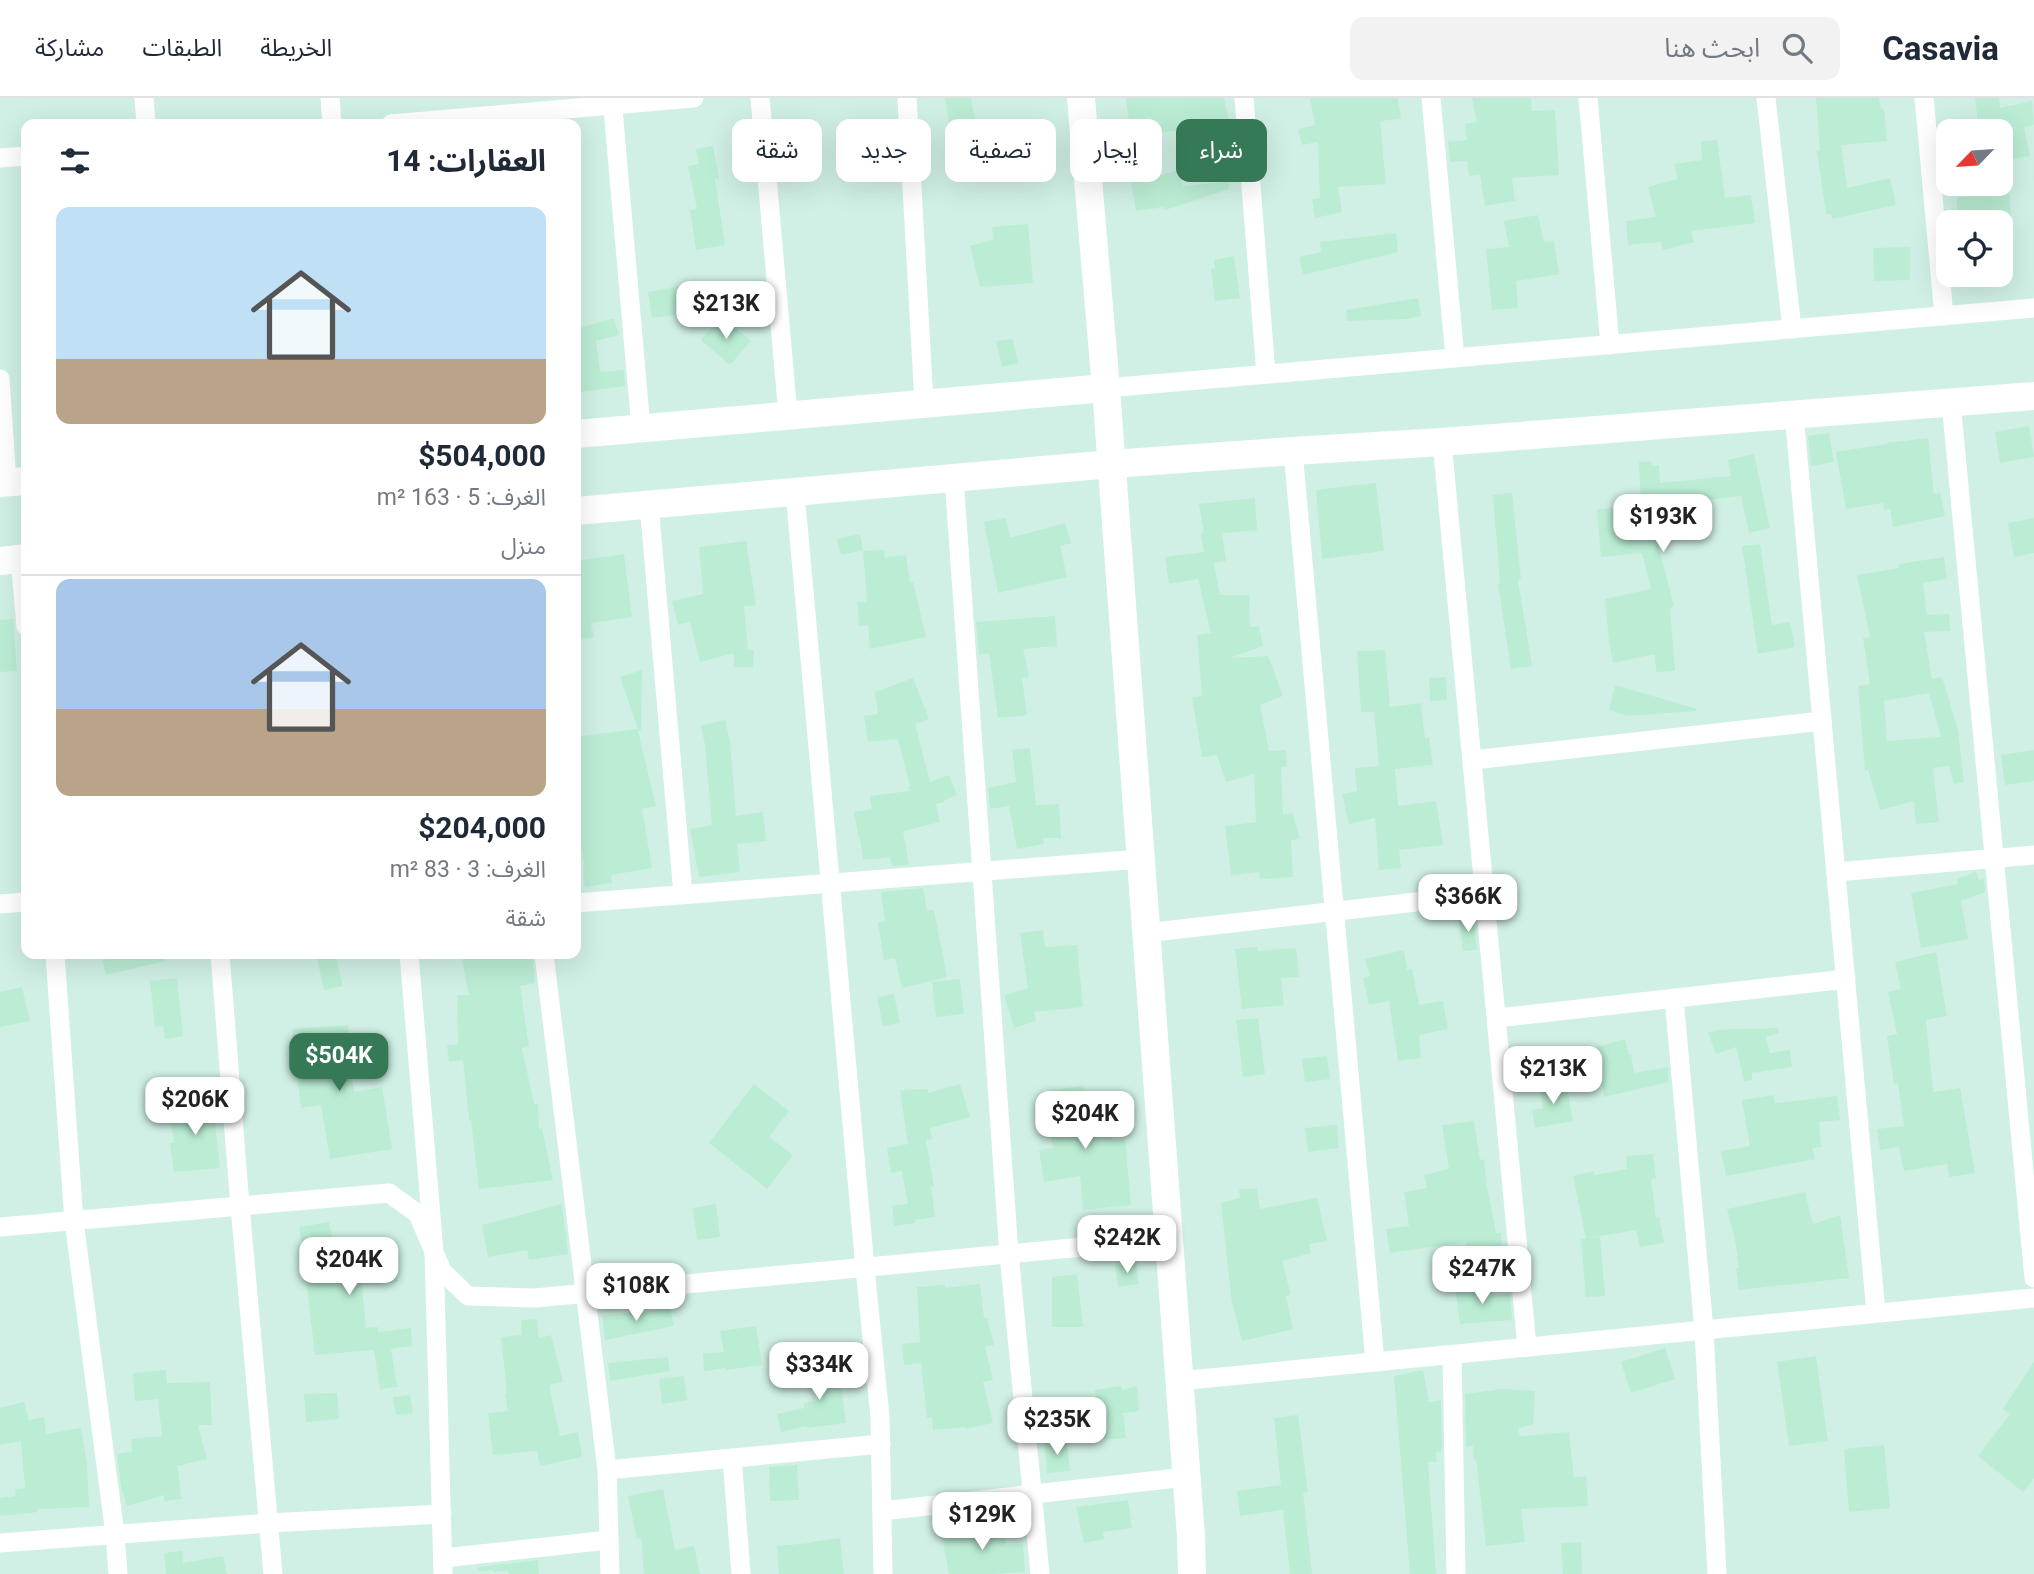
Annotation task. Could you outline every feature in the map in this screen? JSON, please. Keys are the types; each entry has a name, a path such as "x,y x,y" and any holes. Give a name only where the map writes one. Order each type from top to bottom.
{"street":[{"path":"144,98 146,119"},
{"path":"330,98 332,119"},
{"path":"433,119 612,102 694,98"},
{"path":"760,98 788,415"},
{"path":"907,98 925,403"},
{"path":"1081,98 1112,464 1192,1574"},
{"path":"1244,98 1266,374"},
{"path":"1431,98 1455,358"},
{"path":"1588,98 1610,345"},
{"path":"1766,98 1791,329"},
{"path":"1924,98 1944,316"},
{"path":"612,102 641,428"},
{"path":"0,158 21,156"},
{"path":"581,433 2034,308"},
{"path":"0,379 11,482"},
{"path":"581,511 1112,464 1442,442 2034,396"},
{"path":"1951,402 2034,1278"},
{"path":"1794,414 1877,1314"},
{"path":"1442,442 1527,1347"},
{"path":"1293,451 1375,1362"},
{"path":"954,478 1009,1254 1040,1574"},
{"path":"795,492 880,1417 883,1574"},
{"path":"649,504 683,894"},
{"path":"16,559 21,592"},
{"path":"1473,760 1822,721"},
{"path":"1836,872 2034,855"},
{"path":"581,903 1141,859"},
{"path":"1146,933 1486,894"},
{"path":"0,904 21,902"},
{"path":"55,959 74,1221 118,1574"},
{"path":"220,959 273,1574"},
{"path":"409,959 434,1252 443,1566 609,1540"},
{"path":"545,959 607,1470 610,1574"},
{"path":"1497,1018 1846,979"},
{"path":"1674,998 1704,1330 1717,1574"},
{"path":"0,1227 389,1193 418,1214 442,1271 468,1296 535,1298 1169,1239"},
{"path":"1179,1381 2034,1298"},
{"path":"1451,1355 1456,1574"},
{"path":"607,1470 881,1444"},
{"path":"733,1458 741,1574"},
{"path":"882,1511 1186,1477"},
{"path":"0,1543 269,1523 442,1514"}],"shaded area":[{"path":"0,98 2034,98 2034,1574 0,1574"}],"building":[{"path":"945,98 971,98 974,119 948,119"},
{"path":"1126,98 1224,98 1229,119 1176,119 1176,131 1162,132 1162,119 1129,119"},
{"path":"1310,98 1398,98 1401,119 1380,121 1386,184 1338,187 1342,212 1315,218 1312,199 1320,198 1318,142 1302,145 1298,129 1315,125"},
{"path":"1472,98 1531,98 1532,111 1555,110 1559,175 1512,178 1515,201 1485,206 1480,175 1469,176 1467,161 1450,162 1448,142 1467,140 1465,124 1477,122"},
{"path":"1816,98 1879,98 1881,109 1884,109 1887,141 1841,145 1847,188 1890,178 1896,205 1832,219 1831,214 1826,214 1817,151 1820,151"},
{"path":"1975,98 1999,98 2000,108 2032,101 2034,125 2024,127 2030,156 2013,159 2013,119 1978,119"},
{"path":"1717,140 1725,198 1751,195 1755,223 1691,231 1694,242 1663,250 1661,242 1628,245 1626,221 1656,217 1648,187 1677,179 1675,164 1702,160 1701,141"},
{"path":"713,146 719,178 715,179 725,245 696,250 690,210 697,209 688,166 699,164 696,149"},
{"path":"1176,171 1176,182 1182,182 1183,186 1228,182 1229,189 1165,210 1164,207 1136,211 1131,182 1162,182 1162,175"},
{"path":"2010,196 2010,210 1957,210 1957,197"},
{"path":"1538,215 1544,242 1554,241 1559,274 1516,281 1518,308 1492,310 1486,249 1509,247 1504,221"},
{"path":"1028,224 1033,283 980,287 970,246 994,239 992,227"},
{"path":"1396,233 1398,252 1303,275 1299,257 1321,252 1320,242"},
{"path":"1910,247 1910,280 1874,281 1873,248"},
{"path":"1234,256 1240,298 1215,301 1211,269 1215,268 1214,260"},
{"path":"685,285 713,310 652,318 648,292"},
{"path":"1418,298 1421,316 1347,321 1346,310"},
{"path":"721,316 751,341 730,365 701,340"},
{"path":"614,318 619,335 596,341 600,372 624,370 625,386 581,392 581,328"},
{"path":"1013,339 1018,363 1002,367 996,341"},
{"path":"2029,426 2034,457 2000,463 1995,432"},
{"path":"1829,433 1834,462 1811,466 1808,436"},
{"path":"1928,438 1934,494 1940,492 1945,516 1893,527 1890,509 1884,510 1883,503 1846,509 1836,452"},
{"path":"1754,454 1770,528 1749,533 1741,496 1661,505 1661,509 1658,509 1662,536 1656,537 1674,606 1670,608 1675,671 1656,672 1655,654 1613,663 1605,599 1651,589 1642,553 1601,557 1597,509 1641,506 1639,462 1651,461 1652,466 1659,465 1660,483 1731,476 1728,460"},
{"path":"1376,483 1384,551 1322,559 1316,490"},
{"path":"1512,493 1521,579 1518,580 1532,666 1511,669 1498,584 1493,495"},
{"path":"1255,498 1257,530 1222,533 1226,561 1214,563 1220,595 1249,595 1250,627 1259,626 1263,646 1229,658 1268,656 1283,696 1260,705 1269,751 1286,750 1287,767 1281,767 1283,814 1292,813 1300,838 1291,841 1293,877 1260,879 1259,872 1231,875 1225,826 1256,822 1254,774 1226,782 1217,755 1202,757 1192,697 1202,696 1197,635 1211,633 1198,579 1169,584 1165,557 1204,552 1199,504"},
{"path":"1006,518 1010,538 1065,523 1071,543 1060,546 1067,577 998,593 984,522"},
{"path":"2034,518 2034,553 2014,557 2008,523"},
{"path":"860,534 863,550 841,555 837,539"},
{"path":"746,541 756,605 744,606 748,649 745,650 754,650 753,667 734,667 734,653 700,662 690,622 678,625 672,601 703,594 699,547"},
{"path":"1760,544 1772,625 1790,622 1795,647 1758,654 1742,546"},
{"path":"884,550 885,557 906,555 910,583 913,582 926,637 870,649 868,625 859,626 857,602 867,602 863,551"},
{"path":"624,554 632,617 591,623 594,637 581,639 581,560"},
{"path":"1944,557 1947,579 1923,583 1927,615 1949,614 1950,631 1924,632 1932,679 1942,677 1958,730 1964,782 1954,784 1949,766 1933,768 1939,822 1916,824 1914,801 1880,810 1868,770 1865,771 1858,686 1870,684 1863,638 1870,637 1857,575 1899,568 1899,564","holes":["1929,693 1941,737 1887,741 1884,701"]},
{"path":"1055,616 1057,646 1023,649 1029,677 1022,678 1027,715 998,718 989,653 979,655 976,622"},
{"path":"13,619 17,671 0,672 0,620"},
{"path":"1385,650 1390,707 1421,703 1425,738 1429,737 1433,765 1395,769 1398,806 1436,801 1443,845 1399,850 1401,868 1379,870 1375,818 1349,824 1342,794 1357,791 1355,768 1379,766 1374,712 1361,712 1357,651"},
{"path":"642,670 641,730 638,731 656,806 642,809 652,868 611,875 612,883 585,887 581,845 581,736 638,729 620,677"},
{"path":"1446,677 1447,700 1430,701 1429,678"},
{"path":"913,678 929,719 915,724 930,782 949,775 957,795 936,804 940,822 903,831 909,865 892,866 890,857 863,860 854,812 872,809 870,796 909,791 910,786 898,739 868,742 864,716 878,714 875,692"},
{"path":"1615,685 1697,709 1627,716 1609,710"},
{"path":"725,720 730,741 736,816 763,812 766,841 737,844 740,872 699,877 690,829 712,825 701,726"},
{"path":"1030,748 1036,805 1059,804 1061,838 1043,838 1044,844 1017,849 1009,806 990,809 988,788 1016,782 1012,750"},
{"path":"2034,750 2034,781 2005,785 2001,755"},
{"path":"1976,872 1979,880 1984,879 1985,892 1961,901 1968,939 1921,948 1911,893 1958,884 1957,879"},
{"path":"923,888 927,910 934,910 947,977 902,988 895,958 884,960 878,922 885,921 881,892"},
{"path":"1474,917 1477,950 1463,951 1459,919"},
{"path":"1043,930 1045,947 1077,945 1083,1007 1034,1012 1036,1021 1014,1028 1004,995 1028,988 1020,933"},
{"path":"1257,947 1258,951 1296,948 1299,977 1281,978 1284,1005 1242,1009 1235,949"},
{"path":"1404,950 1407,970 1412,969 1419,1005 1443,1001 1448,1029 1419,1035 1421,1058 1398,1061 1389,1001 1369,1005 1363,978 1370,976 1365,959"},
{"path":"1936,952 1947,1016 1926,1020 1933,1092 1960,1088 1975,1173 1949,1177 1947,1164 1904,1171 1899,1147 1880,1150 1877,1129 1904,1126 1887,1036 1897,1034 1888,992 1901,989 1895,962"},
{"path":"102,959 165,959 165,961 106,975"},
{"path":"317,959 336,959 343,986 324,990"},
{"path":"462,959 533,959 535,983 520,986 529,1047 522,1048 534,1104 538,1104 539,1129 542,1128 553,1180 479,1189 463,1060 449,1062 447,1045 458,1044 457,995 469,995"},
{"path":"177,978 183,1036 165,1039 163,1026 155,1027 150,981"},
{"path":"960,979 964,1014 936,1017 932,982"},
{"path":"22,987 30,1021 0,1027 0,992"},
{"path":"894,994 900,1023 883,1026 877,997"},
{"path":"1258,1018 1265,1074 1243,1077 1236,1020"},
{"path":"348,1025 354,1092 382,1087 392,1149 330,1159 321,1105 301,1108 292,1029"},
{"path":"1778,1028 1779,1033 1766,1037 1770,1053 1790,1050 1792,1067 1753,1073 1752,1069 1752,1080 1744,1081 1736,1047 1716,1054 1708,1033 1718,1030"},
{"path":"1625,1039 1634,1073 1668,1067 1669,1082 1604,1097 1596,1047"},
{"path":"1327,1056 1330,1079 1305,1082 1302,1059"},
{"path":"1566,1082 1573,1121 1535,1128 1532,1110 1543,1108 1539,1087"},
{"path":"754,1084 789,1111 769,1137 793,1155 767,1189 709,1143"},
{"path":"960,1084 970,1117 930,1128 932,1139 926,1140 934,1187 931,1187 935,1217 894,1226 892,1206 908,1204 902,1171 891,1173 887,1148 908,1144 900,1090 928,1089 928,1093"},
{"path":"1083,1085 1090,1118 1106,1114 1112,1140 1125,1139 1131,1205 1083,1210 1080,1176 1044,1182 1039,1150 1053,1148 1042,1093"},
{"path":"1773,1095 1775,1103 1837,1096 1840,1120 1819,1122 1821,1147 1812,1148 1815,1159 1726,1176 1721,1151 1750,1146 1742,1100"},
{"path":"219,1102 221,1123 215,1123 220,1168 174,1172 170,1143 174,1143 169,1112 176,1111 175,1105"},
{"path":"1474,1121 1480,1160 1484,1159 1496,1233 1501,1233 1502,1258 1466,1259 1466,1242 1390,1253 1386,1229 1409,1226 1404,1192 1427,1188 1424,1175 1449,1169 1442,1125"},
{"path":"1337,1125 1339,1148 1308,1152 1305,1128"},
{"path":"1653,1154 1656,1178 1651,1179 1656,1218 1659,1217 1664,1243 1640,1247 1636,1230 1589,1238 1600,1237 1605,1296 1586,1297 1581,1239 1586,1239 1573,1176 1594,1171 1594,1175 1627,1169 1626,1156"},
{"path":"1257,1188 1260,1209 1317,1198 1327,1241 1309,1244 1311,1253 1282,1261 1291,1295 1286,1296 1293,1329 1242,1341 1232,1305 1221,1203 1240,1198 1239,1190"},
{"path":"1805,1192 1813,1224 1840,1215 1849,1278 1739,1290 1735,1240 1727,1209"},
{"path":"562,1204 568,1254 529,1260 527,1250 488,1257 482,1225"},
{"path":"716,1204 720,1237 697,1240 693,1208"},
{"path":"329,1222 334,1246 394,1239 398,1282 362,1285 366,1328 378,1327 378,1332 411,1328 412,1346 391,1349 397,1387 380,1389 374,1350 315,1355 308,1279 299,1227"},
{"path":"1136,1264 1139,1284 1118,1287 1115,1266"},
{"path":"1077,1274 1083,1327 1052,1327 1052,1277"},
{"path":"1476,1283 1478,1296 1510,1294 1512,1320 1460,1324 1455,1285"},
{"path":"980,1284 984,1318 987,1318 994,1345 985,1347 993,1380 983,1382 993,1423 965,1429 933,1430 932,1417 927,1418 921,1363 904,1365 902,1344 920,1342 917,1287 945,1285 945,1288"},
{"path":"670,1307 674,1326 605,1340 602,1316 636,1314"},
{"path":"537,1319 539,1338 551,1335 563,1382 549,1385 560,1436 578,1432 582,1457 540,1466 537,1451 493,1455 488,1413 508,1411 501,1337 522,1335 521,1320"},
{"path":"756,1326 762,1365 704,1371 703,1354 724,1352 720,1331"},
{"path":"1665,1348 1675,1379 1631,1393 1621,1362"},
{"path":"1816,1356 1828,1441 1789,1446 1777,1362"},
{"path":"668,1357 670,1371 610,1381 608,1363"},
{"path":"838,1362 846,1423 807,1426 781,1432 777,1414 804,1408 804,1403 817,1401 813,1365"},
{"path":"2034,1362 2034,1478 2023,1492 1978,1456 2010,1414 2003,1409"},
{"path":"166,1370 167,1383 210,1382 212,1425 198,1425 207,1459 178,1466 181,1499 164,1501 164,1495 127,1506 121,1487 117,1454 132,1451 131,1439 162,1436 158,1399 135,1401 133,1373"},
{"path":"1423,1370 1429,1402 1441,1400 1442,1451 1436,1452 1437,1462 1428,1462 1436,1574 1410,1574 1394,1376"},
{"path":"684,1376 687,1400 662,1404 659,1379"},
{"path":"1121,1386 1122,1390 1137,1386 1139,1411 1123,1413 1126,1438 1100,1440 1095,1390"},
{"path":"1503,1389 1535,1391 1533,1424 1518,1429 1520,1436 1569,1432 1574,1477 1586,1476 1588,1506 1521,1509 1525,1542 1486,1546 1476,1459 1473,1446 1466,1447 1465,1394"},
{"path":"337,1393 339,1419 306,1422 304,1394"},
{"path":"410,1395 413,1413 396,1415 393,1397"},
{"path":"24,1402 29,1420 44,1417 46,1434 81,1428 87,1464 89,1507 38,1509 38,1512 0,1516 0,1498 16,1496 15,1489 25,1488 21,1441 0,1445 0,1408"},
{"path":"1298,1415 1308,1492 1303,1493 1312,1574 1290,1574 1283,1510 1240,1516 1237,1491 1281,1485 1274,1418"},
{"path":"1067,1441 1070,1471 1047,1473 1044,1443"},
{"path":"1884,1445 1890,1508 1849,1512 1844,1449"},
{"path":"797,1465 799,1500 770,1501 769,1467"},
{"path":"663,1489 675,1550 694,1546 700,1574 644,1574 641,1538 637,1539 628,1496"},
{"path":"1128,1500 1132,1528 1103,1532 1104,1539 1084,1543 1076,1507"},
{"path":"1004,1526 1006,1545 1023,1544 1025,1572 949,1574 941,1531"},
{"path":"840,1538 844,1574 779,1574 777,1546"},
{"path":"1581,1542 1582,1574 1563,1574 1561,1543"},
{"path":"182,1551 183,1563 223,1556 227,1574 166,1574 164,1553"},
{"path":"538,1560 539,1574 478,1571 478,1567"}]}
